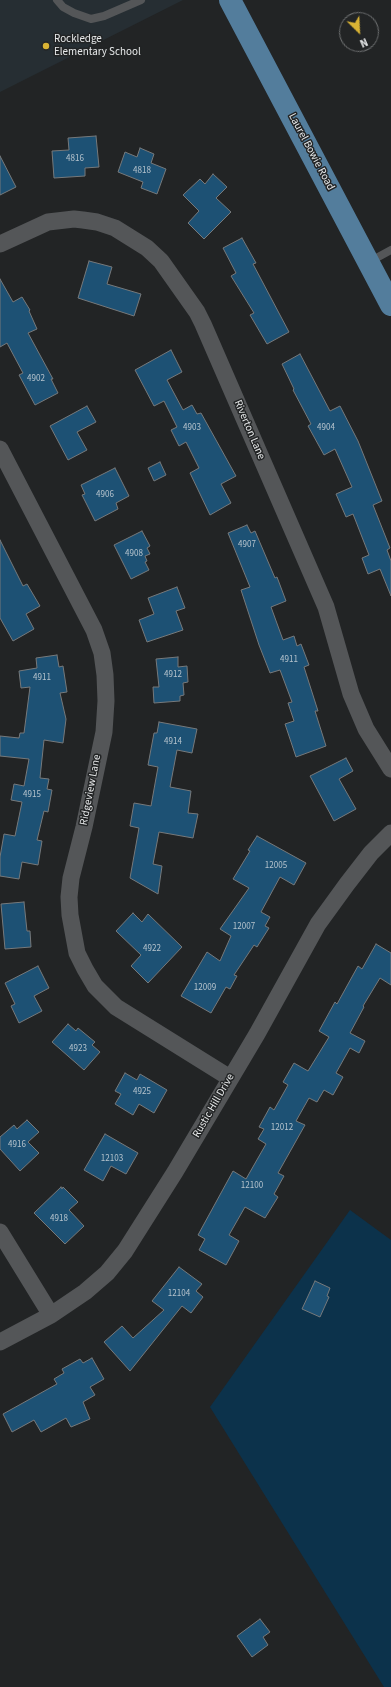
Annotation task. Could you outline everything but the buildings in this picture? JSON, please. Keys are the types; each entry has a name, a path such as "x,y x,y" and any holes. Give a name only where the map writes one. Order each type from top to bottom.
{"main road":[{"name":"Laurel Bowie Road","path":"230,0 391,305"}],"street":[{"name":"Riverton Lane","path":"0,244 48,222 83,220 97,222 115,228 147,248 161,261 197,312 203,324 326,607 351,694 366,729 391,769"},
{"name":"Ridgeview Lane","path":"0,449 94,630 102,653 106,701 104,732 84,827 71,878 70,915 77,953 95,986 116,1007 230,1078"},
{"name":"Rustic Hill Drive","path":"0,1342 51,1315 85,1292 102,1278 125,1252 175,1172 257,1034 318,924 371,853 391,833"},
{"path":"0,1232 51,1315"}],"lane":[{"path":"57,0 63,7 74,13 91,18 104,16 141,0"},
{"path":"369,262 391,250"}],"shaded area":[{"name":"Rockledge Elementary School","path":"0,0 183,0 0,92"},
{"path":"350,1210 391,1240 391,1687 384,1687 210,1407"}],"place":[{"name":"Rockledge Elementary School","path":"46,46"}]}
